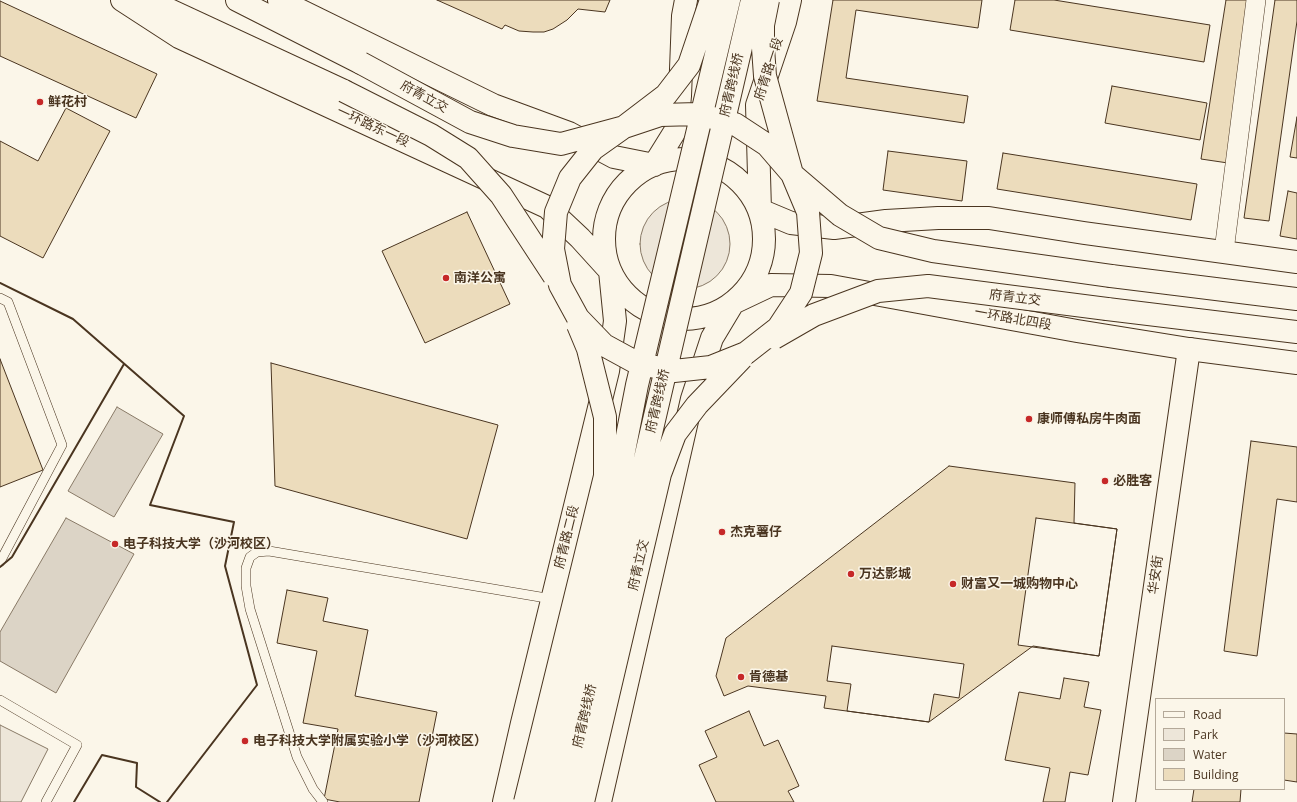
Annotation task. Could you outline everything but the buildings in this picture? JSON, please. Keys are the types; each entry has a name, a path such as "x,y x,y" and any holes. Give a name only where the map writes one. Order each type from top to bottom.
{"main road":[{"name":"一环路东一段","path":"122,0 179,37 547,207 580,238 610,271"},
{"path":"148,0 344,91 431,135 468,158 501,195 560,286 588,348 605,417 605,476 525,802"},
{"name":"府青立交","path":"237,0 361,63 470,122 513,136 561,144 624,127 660,115 698,114 735,124 767,145 792,174 840,215 879,238 933,251 1111,276 1297,299"},
{"path":"279,0 493,105 569,133 614,157 654,165"},
{"path":"654,165 677,128 680,96 683,16 686,0"},
{"name":"府青立交","path":"711,0 689,65 666,95 593,149 570,178 556,212 553,249 560,286 578,318 604,345 637,363 674,371 711,367 746,353 814,315 878,291 928,286 1297,332"},
{"name":"府青跨线桥","path":"546,802 600,574 637,385 729,0"},
{"name":"府青跨线桥","path":"565,802 752,0"},
{"name":"府青立交","path":"583,802 660,474 675,434 697,405 746,353 778,328 801,293 811,253 808,212 792,174 765,76 762,48 763,25 768,0"},
{"name":"府青路一段","path":"760,210 757,105 785,22 790,0"},
{"path":"600,802 692,399 712,338 733,303 751,285 762,261 765,235 760,210 747,188 728,171 705,161 679,159 654,165 632,178 616,197 606,220 604,246 610,271 623,291 641,307 664,317 688,320 712,315 733,303"},
{"path":"760,210 791,223 834,228 886,221 938,218 989,218 1084,233 1297,262"},
{"name":"府青路二段","path":"504,802 608,371 615,321 610,271"},
{"name":"一环路北四段","path":"733,303 771,286 831,286 1077,331 1189,349 1297,363"},
{"name":"华安街","path":"1124,802 1189,349"}],"street":[{"path":"1224,252 1256,0"}],"lane":[{"path":"0,298 8,302 62,445 0,562"},
{"path":"323,802 313,789 298,757 250,609 246,586 246,568 250,557 258,552 269,550 553,599"},
{"path":"0,700 77,745 46,802"}],"green space":[{"path":"676,199 694,199 710,206 723,219 730,235 730,253 723,269 710,282 694,289 676,289 660,282 647,269 640,253 640,235 647,219 660,206"},
{"path":"0,725 48,749 21,802 0,802"}],"water":[{"path":"117,407 163,434 114,517 68,491"},
{"path":"66,518 134,554 56,693 0,661 0,632"}],"wall":[{"path":"0,283 73,319 184,416 150,505 234,522 225,566 257,685 167,802"},
{"path":"0,567 12,557 124,364"},
{"path":"74,802 102,755 137,763 136,787 160,802"}],"place":[{"name":"鲜花村","path":"40,102"},
{"name":"南洋公寓","path":"446,278"},
{"name":"康师傅私房牛肉面","path":"1029,419"},
{"name":"必胜客","path":"1105,481"},
{"name":"杰克薯仔","path":"722,532"},
{"name":"电子科技大学（沙河校区）","path":"115,544"},
{"name":"万达影城","path":"851,574"},
{"name":"财富又一城购物中心","path":"953,584"},
{"name":"肯德基","path":"741,677"},
{"name":"电子科技大学附属实验小学（沙河校区）","path":"245,741"}]}
